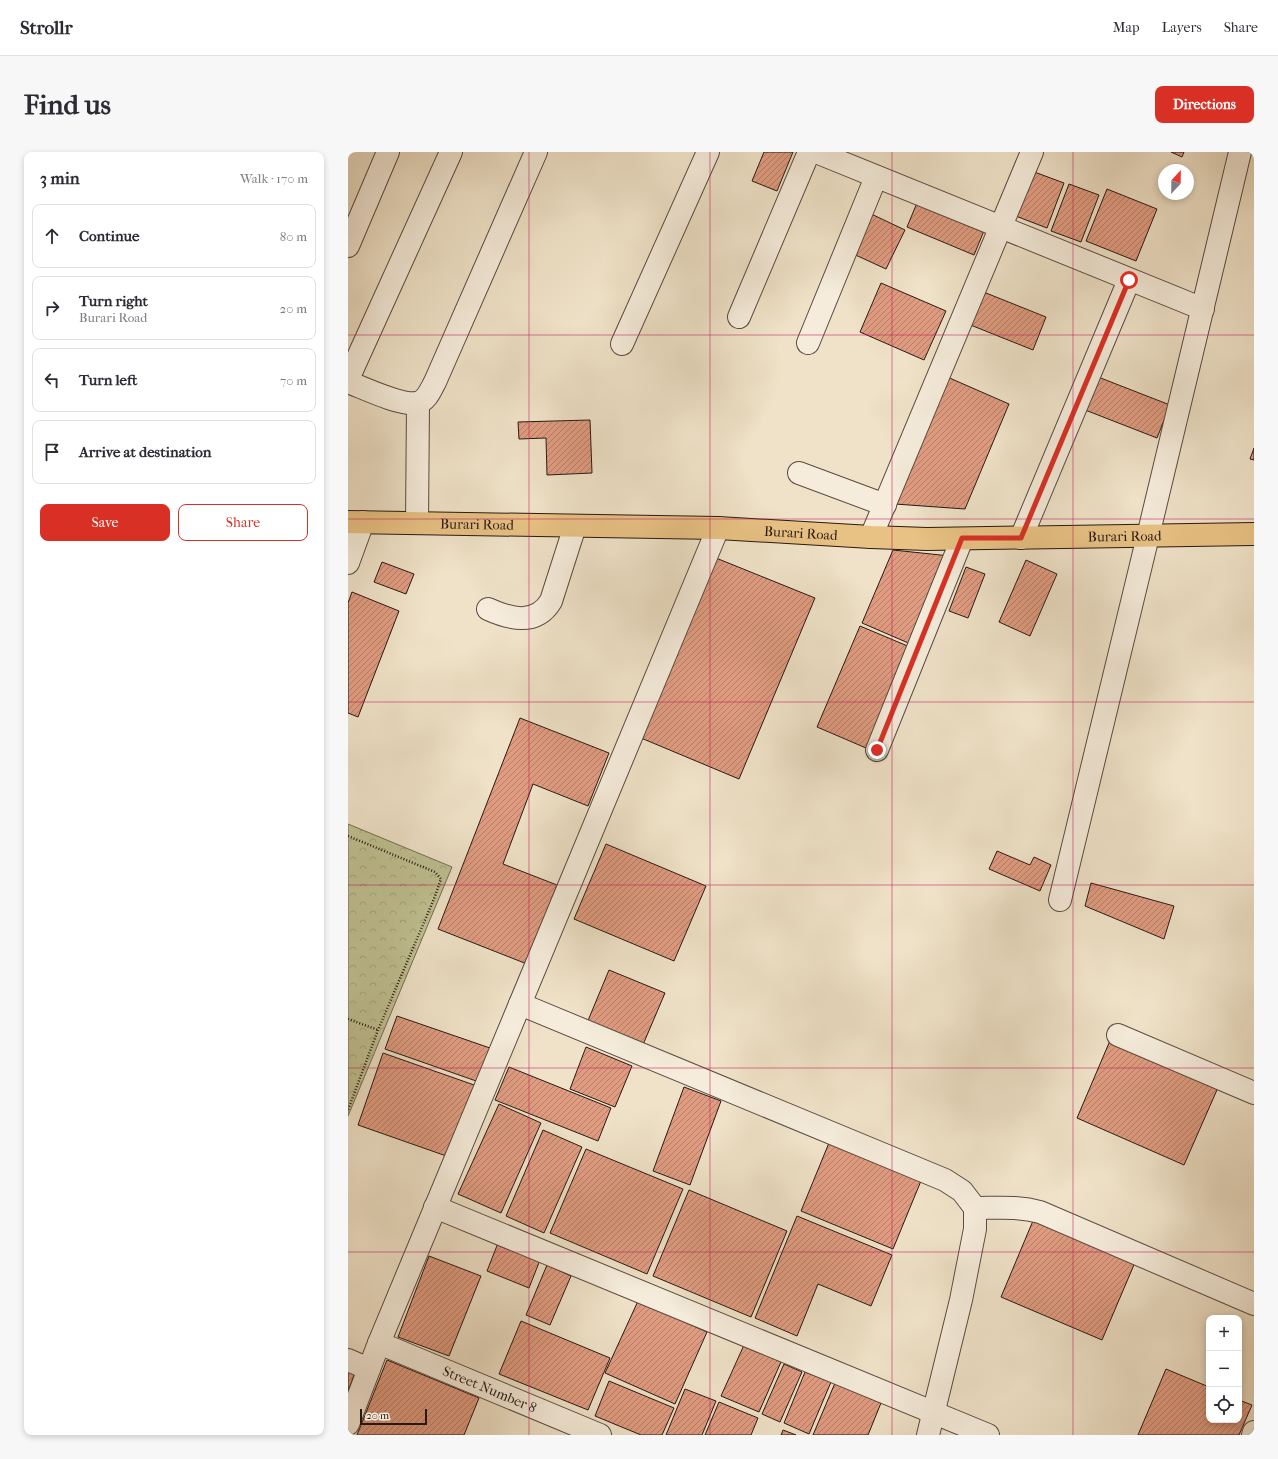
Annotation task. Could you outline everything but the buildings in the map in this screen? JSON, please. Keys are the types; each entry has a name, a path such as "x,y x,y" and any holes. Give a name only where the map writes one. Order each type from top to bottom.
{"main road":[{"name":"Burari Road","path":"356,522 718,528 927,539 1254,534"}],"street":[{"path":"348,246 388,152"},
{"path":"451,152 348,381 390,398 407,403 418,403 426,398 435,382 536,152"},
{"path":"622,344 708,152"},
{"path":"740,317 815,152 1202,309"},
{"path":"871,537 1032,152"},
{"path":"1060,900 1240,152"},
{"path":"808,343 876,177"},
{"path":"1021,538 1129,280"},
{"path":"417,523 418,403"},
{"path":"799,473 884,505"},
{"path":"348,563 356,522"},
{"path":"488,609 519,618 533,617 541,614 546,609 550,601 575,526"},
{"path":"348,1424 378,1343 718,528"},
{"path":"877,750 962,538"},
{"path":"520,1004 945,1180 962,1191 975,1208 975,1229 961,1300 928,1435"},
{"path":"1118,1035 1254,1093"},
{"path":"975,1208 1014,1207 1026,1208 1040,1212 1254,1304"},
{"path":"435,1208 988,1435"},
{"name":"Street Number 8","path":"378,1343 600,1435"},
{"path":"348,1360 369,1369"}],"path":[{"path":"348,836 436,872 441,879 434,899 378,1030 348,1110"},
{"path":"348,1019 378,1030"}],"green space":[{"path":"348,824 452,867 348,1116"}],"route":[{"path":"877,750 962,538 1021,538 1129,280"}]}
